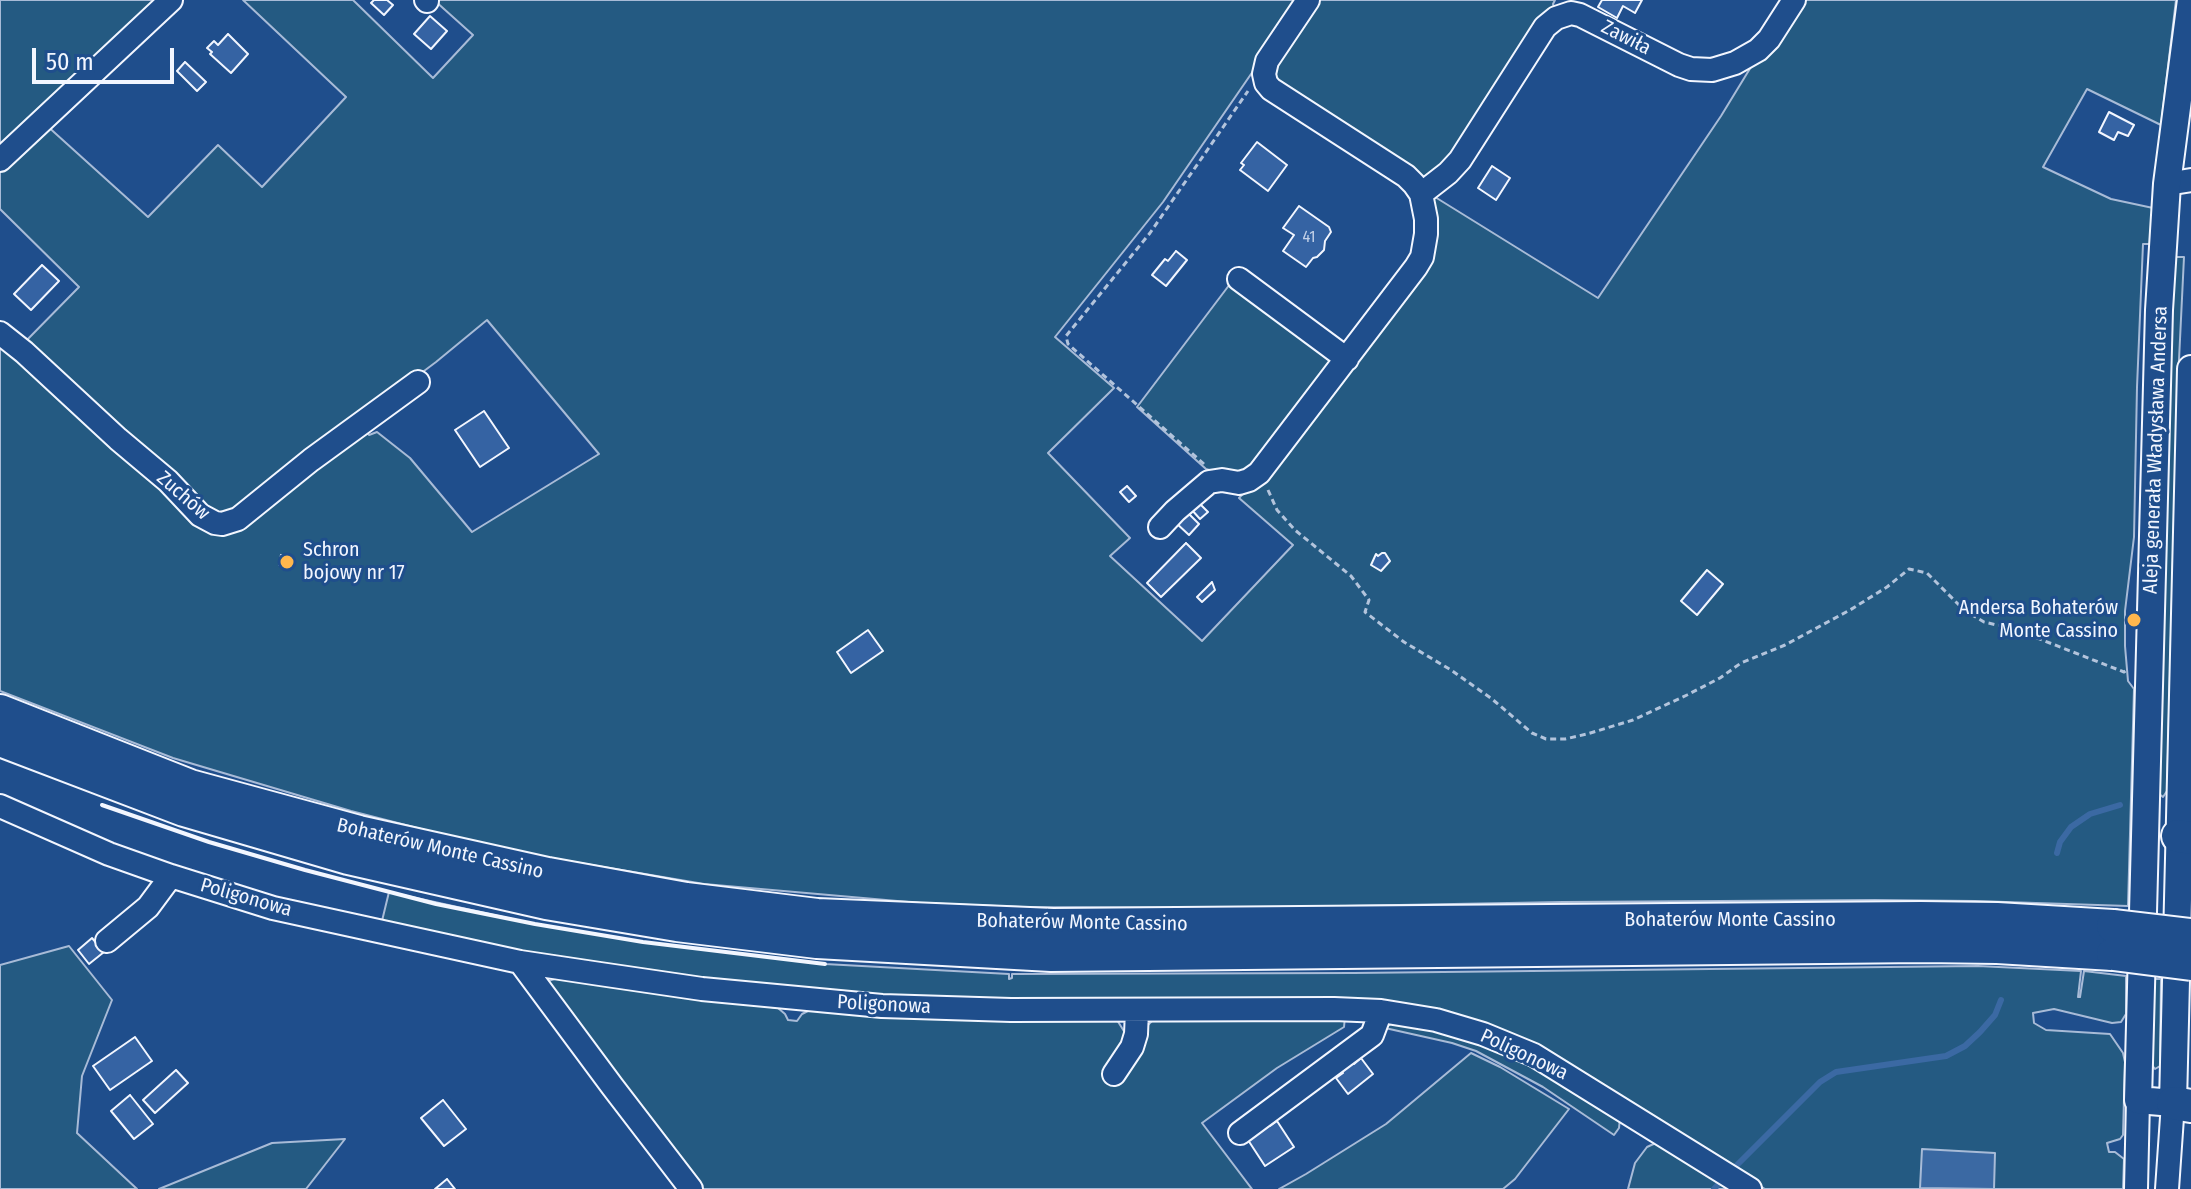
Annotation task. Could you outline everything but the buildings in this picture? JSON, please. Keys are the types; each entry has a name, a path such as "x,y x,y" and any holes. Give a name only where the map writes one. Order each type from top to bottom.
{"highway":[{"name":"Bohaterów Monte Cassino","path":"0,711 190,786 359,832 640,891 817,915 1053,925 1997,919 2113,940 2191,964"},
{"name":"Bohaterów Monte Cassino","path":"0,740 184,810 348,858 546,903 677,925 817,942 1051,955 1923,946 2011,948 2191,935"}],"main road":[{"name":"Aleja generała Władysława Andersa","path":"2138,1100 2159,310 2183,184 2191,0"},
{"name":"Aleja generała Władysława Andersa","path":"2182,1104 2191,369"},
{"path":"2146,834 2185,837"},
{"path":"2138,1100 2182,1104"}],"street":[{"path":"0,160 171,0"},
{"path":"1160,527 1209,482 1222,480 1239,483 1259,473 1422,257 1426,234 1425,207 1421,194 1406,176 1266,83 1265,67 1308,0"},
{"name":"Zawiła","path":"1421,194 1460,160 1545,27 1556,18 1571,13 1580,15 1679,65 1712,70 1735,63 1758,50 1769,39 1794,0"},
{"path":"1239,279 1347,359"},
{"name":"Zuchów","path":"0,333 168,481 200,515 222,524 238,519 311,460 418,382"},
{"name":"Poligonowa","path":"0,806 109,854 273,908 520,962 702,989 882,1006 1137,1011 1334,1009 1381,1011 1436,1020 1483,1034 1534,1055 1745,1186"},
{"path":"107,941 148,907 171,876"},
{"path":"520,962 691,1189"},
{"path":"1114,1074 1132,1047 1137,1011"},
{"path":"1240,1133 1372,1035 1381,1011"},
{"name":"Aleja generała Władysława Andersa","path":"2136,1189 2138,1100"},
{"name":"Aleja generała Władysława Andersa","path":"2167,1189 2182,1104"}],"path":[{"path":"1222,480 1066,340 1067,334 1158,221 1265,67"},
{"path":"1259,473 1277,510 1295,530 1351,576 1369,600 1365,612 1404,642 1492,699 1532,733 1546,739 1565,739 1633,720 1687,695 1741,663 1785,645 1850,610 1909,569 1927,573 1964,610 1984,622 2014,629 2124,672 2131,666"}],"shaded area":[{"path":"0,0 164,0 0,154"},
{"path":"243,0 353,0 433,78 473,35 434,0 1302,0 1163,202 1055,337 1114,388 1048,453 1130,538 1110,556 1202,641 1293,545 1239,498 1263,473 1426,263 1431,246 1431,208 1435,197 1598,298 1754,62 1779,37 1800,0 2176,0 2161,125 2087,89 2043,167 2111,199 2153,208 2150,244 2143,244 2134,537 2125,611 2128,681 2134,689 2128,906 1875,900 1235,908 1022,907 920,903 704,884 503,850 351,811 173,758 0,691 0,337 113,440 166,483 201,520 219,528 238,524 312,463 363,427 369,435 377,432 410,458 472,532 599,454 487,320 272,485 234,518 225,520 207,513 22,345 79,287 0,209 0,168 45,124 148,217 218,145 262,187 346,97"},
{"path":"1314,0 1555,0 1555,11 1456,157 1428,179 1421,178 1281,88 1273,72"},
{"path":"2175,257 2184,257 2177,401 2167,791 2163,797 2158,793 2168,373"},
{"path":"1233,280 1337,362 1254,469 1237,478 1206,469 1137,407"},
{"path":"389,892 535,924 643,942 825,964 1009,974 1009,979 1012,974 1978,966 2081,971 2080,997 2084,971 2126,976 2126,1014 2121,1022 2112,1023 2054,1009 2033,1013 2034,1023 2046,1030 2110,1034 2123,1053 2123,1135 2107,1143 2109,1152 2115,1152 2124,1159 2123,1189 1765,1189 1488,1028 1178,1003 883,997 586,966 381,925"},
{"path":"69,946 112,1000 82,1076 77,1133 137,1189 0,1189 0,965"},
{"path":"558,978 778,1008 788,1020 797,1021 812,1009 1117,1020 1127,1036 1153,1020 1345,1017 1344,1027 1277,1068 1202,1123 1252,1189 697,1189 548,981"},
{"path":"2154,979 2161,979 2160,1066 2155,1069 2152,1065"},
{"path":"1395,1021 1482,1042 1526,1062 1620,1118 1619,1128 1614,1135 1543,1087 1476,1051 1385,1028"},
{"path":"1471,1053 1569,1109 1515,1179 1503,1189 1279,1189 1386,1124"},
{"path":"345,1139 306,1189 159,1189 272,1143"},
{"path":"1658,1142 1734,1189 1628,1189 1635,1163 1647,1147"},
{"path":"1922,1149 1995,1153 1994,1189 1920,1188"}],"waterway":[{"path":"2057,853 2060,842 2071,827 2090,814 2120,805"},
{"path":"1732,1170 1820,1082 1836,1072 1946,1056 1965,1046 1980,1032 1995,1015 2001,1000"},
{"path":"1714,1189 1724,1178"}],"wall":[{"path":"102,805 209,842 436,904 643,942 825,964"}],"place":[{"name":"Schron bojowy nr 17","path":"287,562"},
{"name":"Andersa Bohaterów Monte Cassino","path":"2134,620"}]}
